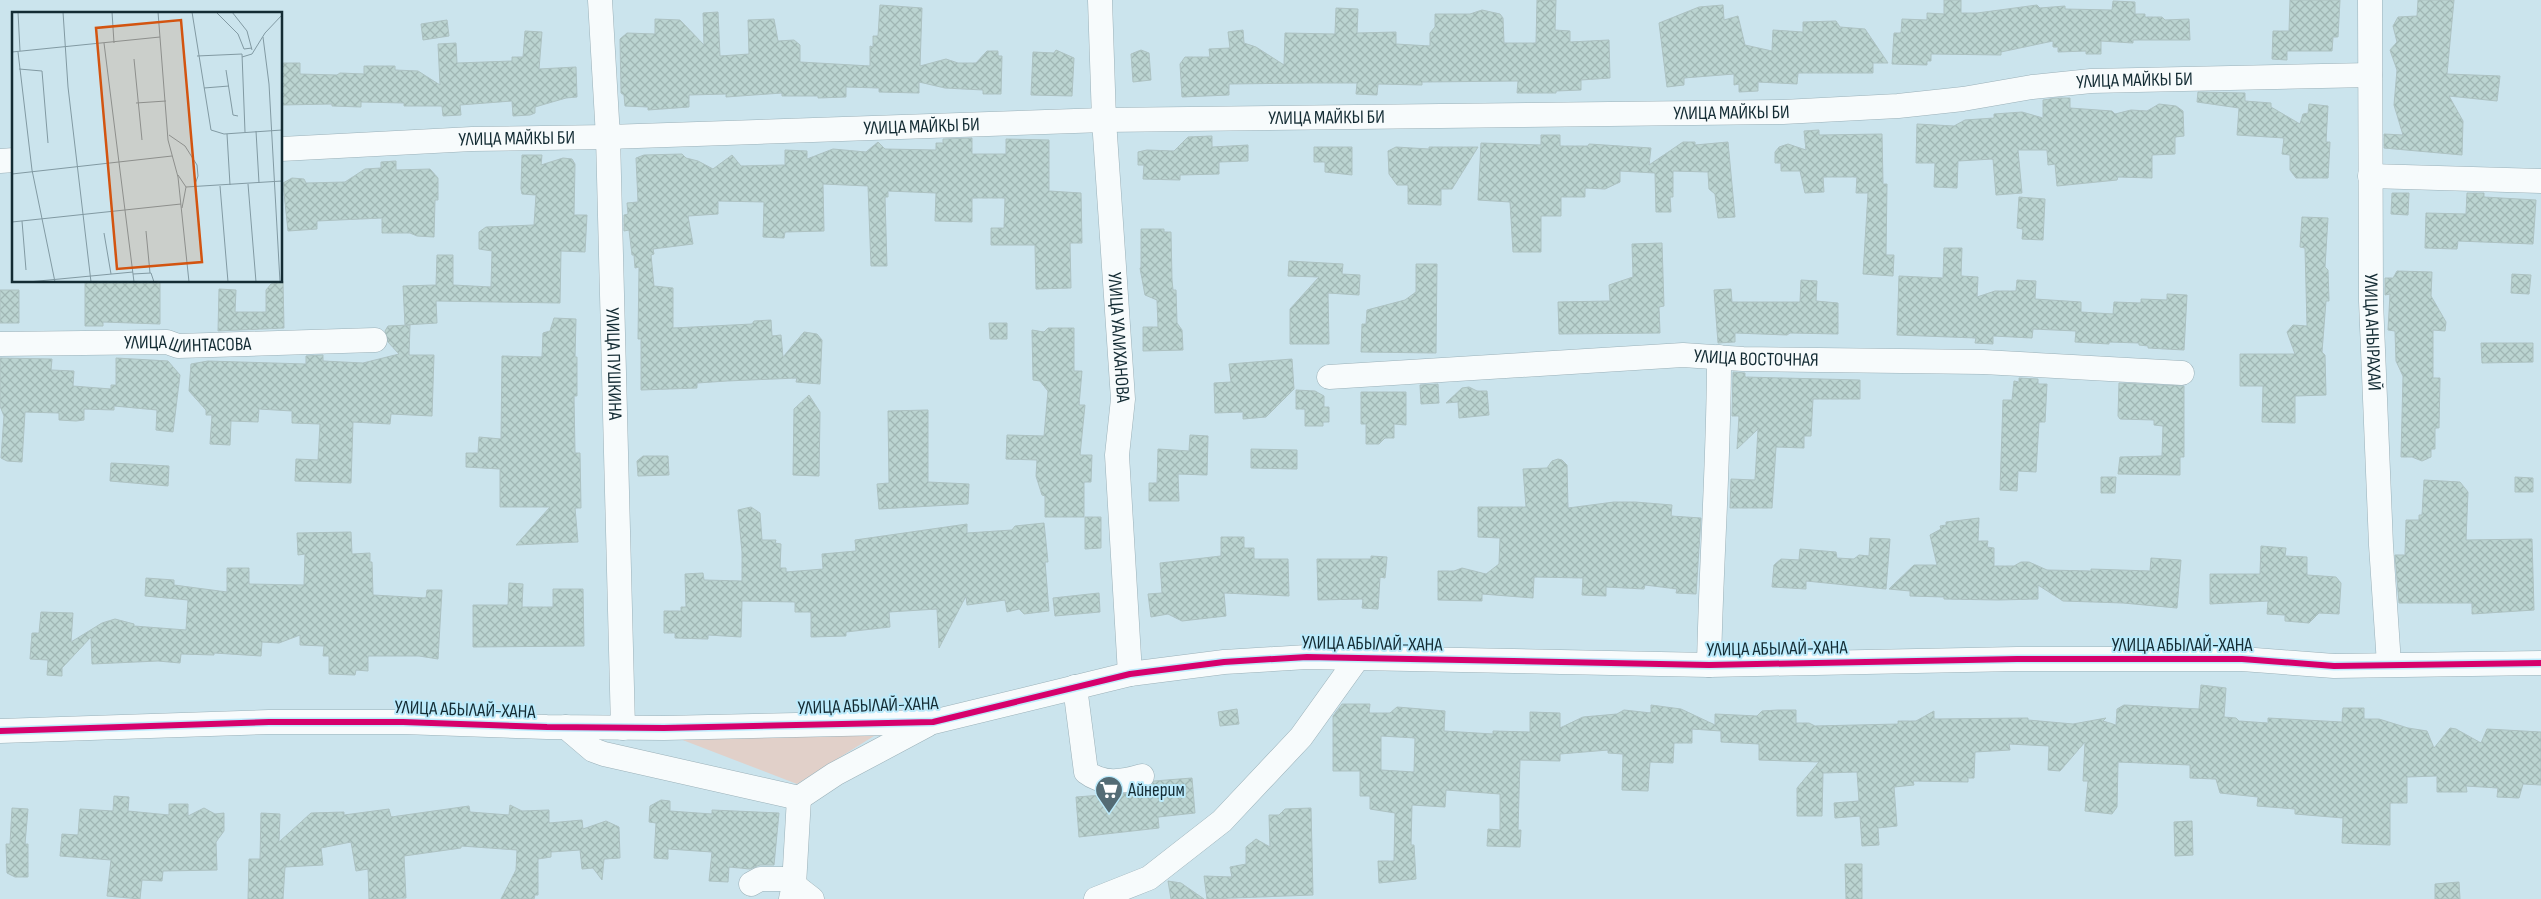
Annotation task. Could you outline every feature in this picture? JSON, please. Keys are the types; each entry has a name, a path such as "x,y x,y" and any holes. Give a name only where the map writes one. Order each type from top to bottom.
{"street":[{"name":"УЛИЦА ПУШКИНА","path":"600,0 608,137 623,728"},
{"name":"УЛИЦА УАЛИХАНОВА","path":"1100,0 1104,120 1123,399 1118,455 1130,674"},
{"name":"УЛИЦА АНЫРАХАЙ","path":"2370,0 2371,301 2381,545 2389,664"},
{"name":"УЛИЦА МАЙКЫ БИ","path":"282,149 472,139 608,137 1104,120 1783,112 1898,106 1962,99 2032,87 2091,82 2370,75"},
{"path":"2370,176 2541,181"},
{"name":"УЛИЦА ШИНТАСОВА","path":"0,344 167,342 178,346 375,340"},
{"name":"УЛИЦА ВОСТОЧНАЯ","path":"1330,377 1683,355 1743,359 1983,362 2182,373"},
{"path":"1708,665 1719,441 1719,357"},
{"name":"УЛИЦА АБЫЛАЙ-ХАНА","path":"0,731 269,722 403,722 623,728 933,722 1130,674 1233,661 1306,657 1708,665 2017,659 2242,659 2334,666 2541,663"},
{"path":"1096,899 1149,878 1222,821 1301,737 1358,659"},
{"path":"1076,687 1086,772 1097,780 1112,782 1142,776"},
{"path":"566,727 593,750 604,754 799,798 835,774 933,722"},
{"path":"751,884 760,879 798,891 799,798"}],"shaded area":[{"path":"882,731 797,784 667,734"}],"building":[{"path":"1537,0 1556,0 1555,30 1570,31 1570,42 1609,40 1610,78 1581,80 1581,90 1556,91 1556,93 1517,93 1518,81 1422,82 1422,85 1378,84 1377,95 1356,94 1357,83 1310,83 1229,84 1229,95 1182,97 1180,64 1185,57 1210,57 1209,49 1230,48 1228,32 1243,30 1244,43 1256,47 1284,65 1285,33 1335,34 1336,8 1358,9 1357,33 1396,32 1396,44 1430,46 1430,33 1435,27 1435,14 1470,14 1482,10 1500,14 1503,18 1504,43 1536,43"},
{"path":"1944,0 1961,0 1961,13 1977,13 2037,5 2040,8 2065,6 2065,9 2112,10 2113,1 2135,2 2135,14 2145,14 2145,17 2162,17 2165,20 2189,19 2190,40 2133,40 2133,43 2101,41 2101,54 2086,54 2086,51 2058,52 2058,47 2053,47 2053,41 2001,52 2001,55 1931,54 1931,61 1927,61 1927,65 1892,64 1894,33 1901,33 1902,19 1927,20 1927,13 1944,14"},
{"path":"2290,0 2340,0 2338,37 2333,37 2332,51 2287,51 2287,60 2272,59 2273,31 2289,31"},
{"path":"2418,0 2454,0 2447,74 2500,76 2497,101 2449,96 2463,121 2462,155 2384,148 2384,134 2403,135 2394,105 2397,70 2390,50 2397,42 2393,26 2398,17 2417,16"},
{"path":"880,5 922,8 920,66 946,59 958,63 976,63 987,51 998,51 998,56 1002,56 1001,94 983,94 983,90 945,88 919,82 919,93 879,92 879,88 846,87 846,97 782,96 782,93 726,97 726,94 689,95 689,107 648,110 648,107 625,106 624,95 621,93 620,39 627,33 655,34 655,19 680,20 704,45 703,13 718,12 720,56 749,54 748,20 774,19 778,41 794,40 800,45 800,62 870,66 870,46 873,47 873,36 878,36"},
{"path":"1723,5 1724,20 1738,16 1745,45 1772,51 1773,30 1803,32 1803,22 1836,21 1840,27 1865,29 1888,63 1873,63 1873,73 1798,73 1797,84 1758,82 1758,91 1739,92 1739,84 1734,85 1734,74 1684,78 1684,85 1667,87 1659,23 1699,7"},
{"path":"447,20 449,36 423,40 421,24"},
{"path":"525,31 542,32 539,69 576,67 577,97 566,98 535,107 535,113 530,115 513,116 512,101 460,105 461,115 443,116 442,106 404,106 404,103 361,102 361,107 332,106 332,104 282,105 282,63 300,63 300,74 337,75 340,73 364,74 364,66 395,66 395,70 418,71 440,85 438,44 456,43 457,63 512,61 512,57 523,57"},
{"path":"1056,50 1074,58 1072,96 1031,95 1033,52 1054,53"},
{"path":"1141,50 1149,53 1151,80 1133,82 1131,54"},
{"path":"2198,92 2245,93 2245,101 2271,103 2271,107 2300,124 2303,114 2308,113 2309,104 2328,106 2326,142 2330,142 2328,178 2296,178 2290,170 2290,155 2282,154 2284,138 2237,135 2239,108 2197,102"},
{"path":"2070,98 2070,108 2112,111 2115,114 2131,110 2147,111 2159,104 2176,106 2183,111 2184,136 2175,137 2175,154 2152,155 2152,178 2118,177 2117,180 2057,186 2055,164 2048,165 2047,150 2018,150 2022,193 1996,195 1993,159 1958,161 1957,188 1934,187 1935,163 1916,163 1917,124 1954,126 1965,120 1994,118 1994,114 2022,112 2043,118 2043,100"},
{"path":"1819,130 1819,135 1882,134 1883,184 1887,184 1886,255 1894,255 1893,276 1863,274 1868,193 1856,193 1857,177 1823,177 1824,192 1805,193 1800,171 1781,171 1781,163 1775,163 1775,152 1779,147 1788,144 1806,150 1804,131"},
{"path":"1541,135 1560,135 1560,146 1588,146 1589,144 1651,148 1649,165 1683,142 1695,142 1695,145 1728,142 1735,217 1718,218 1715,194 1709,189 1708,172 1673,171 1673,197 1670,197 1671,212 1656,212 1655,173 1620,171 1620,182 1605,189 1585,188 1585,197 1561,197 1561,216 1541,216 1541,252 1513,252 1510,202 1478,200 1481,143 1541,145"},
{"path":"1212,136 1212,147 1248,145 1248,161 1219,162 1219,174 1180,175 1180,180 1143,179 1144,165 1138,165 1138,152 1147,150 1174,151 1188,137"},
{"path":"972,138 972,154 1006,154 1006,139 1049,140 1049,191 1081,193 1082,243 1070,243 1071,288 1036,289 1035,245 991,245 991,228 1004,228 1005,198 972,198 972,222 935,221 936,193 888,191 888,197 885,197 887,266 871,266 868,186 823,184 824,231 785,232 784,238 763,237 764,202 718,201 718,214 688,216 693,244 653,249 654,254 651,255 654,286 673,288 673,328 752,324 754,321 771,320 772,336 781,335 783,357 804,332 817,334 822,340 820,384 796,382 797,378 697,383 697,388 641,390 641,339 638,339 639,267 635,268 629,230 624,231 624,215 628,214 627,203 638,202 636,158 644,155 682,154 686,158 698,161 713,169 732,155 741,166 785,165 785,150 807,151 807,159 833,149 866,152 878,142 885,149 936,150 936,143 943,143 943,139"},
{"path":"1314,147 1352,147 1352,175 1325,172 1325,162 1314,162"},
{"path":"1396,147 1429,149 1429,147 1478,147 1452,189 1441,189 1441,205 1408,204 1408,185 1397,185 1389,174 1388,151"},
{"path":"522,155 542,155 541,165 563,158 572,159 575,164 574,215 587,215 585,252 561,251 560,303 436,301 437,323 405,325 403,286 436,285 437,255 453,255 453,285 491,287 492,251 479,249 479,232 486,227 534,225 536,195 522,194"},
{"path":"396,161 396,170 430,169 438,178 438,200 435,200 434,237 417,236 410,233 382,233 382,218 317,221 317,229 288,231 283,183 292,178 304,179 306,183 345,182 365,169 381,168 381,162"},
{"path":"2392,193 2409,193 2408,215 2391,214"},
{"path":"2467,193 2484,193 2484,197 2536,200 2533,244 2458,241 2457,249 2425,248 2426,213 2466,214"},
{"path":"2019,197 2045,199 2043,240 2022,239 2023,229 2017,228"},
{"path":"2302,217 2328,218 2325,267 2328,270 2329,301 2326,301 2322,352 2325,355 2326,395 2295,396 2295,423 2262,422 2263,386 2240,386 2240,354 2295,354 2287,332 2293,325 2307,326 2305,248 2300,247"},
{"path":"1141,229 1164,229 1164,232 1171,232 1173,290 1176,290 1177,323 1182,330 1183,350 1143,351 1143,327 1158,327 1157,300 1145,295 1140,268"},
{"path":"1662,243 1664,306 1659,307 1660,333 1559,334 1558,302 1610,301 1609,285 1633,277 1632,244"},
{"path":"1944,248 1962,248 1961,276 1978,277 1977,297 1995,291 2016,291 2017,280 2036,281 2035,299 2081,302 2081,312 2113,314 2114,302 2141,303 2141,299 2167,300 2167,294 2187,295 2184,350 2148,348 2148,346 2139,345 2139,343 2075,342 2076,331 2033,329 2032,338 1993,336 1993,344 1975,343 1976,338 1897,335 1899,276 1943,278"},
{"path":"1289,261 1343,264 1342,274 1360,275 1359,295 1328,293 1329,344 1290,344 1290,309 1319,277 1288,276"},
{"path":"1416,264 1437,264 1436,353 1361,352 1362,324 1366,324 1367,310 1405,300 1416,292"},
{"path":"2397,271 2432,272 2431,296 2446,322 2445,331 2433,330 2433,378 2440,378 2439,428 2435,428 2435,449 2431,449 2431,457 2422,461 2412,457 2401,457 2403,376 2396,361 2395,331 2388,330 2390,294 2385,295 2385,278 2393,278"},
{"path":"2512,274 2531,275 2529,294 2511,293"},
{"path":"1801,280 1817,281 1816,301 1838,303 1838,334 1735,333 1735,342 1718,343 1714,290 1731,289 1732,302 1800,302"},
{"path":"282,281 284,328 218,331 219,289 236,290 235,312 266,312 266,290 271,284"},
{"path":"85,282 160,282 160,324 103,322 103,326 85,326"},
{"path":"0,290 19,290 19,323 0,323"},
{"path":"554,318 576,319 577,396 574,396 575,453 580,453 581,508 575,508 578,542 516,545 550,507 500,507 500,469 466,467 466,453 478,453 479,437 501,439 502,356 542,357 543,333 550,331"},
{"path":"989,323 1007,323 1007,339 990,339"},
{"path":"410,325 409,355 434,355 432,416 391,414 390,424 353,422 351,483 295,481 296,459 318,460 320,424 292,423 292,411 259,409 258,422 231,421 230,445 210,444 212,415 206,415 206,410 189,391 191,364 208,361 306,364 306,356 323,355 323,361 363,363 399,354 388,342 385,331 388,326"},
{"path":"1048,328 1074,328 1074,371 1082,371 1079,405 1085,405 1080,455 1092,455 1091,482 1084,482 1084,517 1045,517 1045,496 1042,495 1036,476 1037,460 1006,459 1007,435 1044,436 1048,391 1040,381 1033,380 1032,330 1044,332"},
{"path":"2481,343 2533,343 2533,362 2482,363"},
{"path":"0,358 52,359 51,370 74,371 73,386 111,389 111,385 116,385 116,358 168,361 180,375 173,432 156,430 157,410 114,406 114,410 84,409 84,420 76,421 59,420 59,413 25,412 22,462 7,461 1,458 4,416 0,406"},
{"path":"1292,359 1294,389 1266,417 1243,419 1243,412 1215,413 1214,383 1231,382 1229,364"},
{"path":"1733,372 1745,373 1745,377 1860,380 1860,399 1813,399 1811,436 1804,436 1804,448 1776,447 1772,508 1730,508 1731,479 1755,480 1758,429 1737,449 1739,416 1732,416"},
{"path":"2019,378 2038,379 2038,384 2047,384 2045,422 2039,422 2036,472 2018,471 2017,491 2000,490 2003,400 2012,400 2014,381 2019,382"},
{"path":"2119,383 2184,386 2184,457 2180,457 2180,475 2118,474 2120,457 2162,456 2163,426 2154,425 2154,420 2120,419 2118,416"},
{"path":"1438,384 1439,403 1421,404 1420,385"},
{"path":"1469,387 1477,391 1487,391 1489,415 1459,418 1458,402 1446,403 1462,388"},
{"path":"1296,390 1315,391 1324,396 1324,407 1329,407 1329,422 1323,422 1323,426 1305,426 1305,409 1296,409"},
{"path":"1361,392 1406,392 1406,425 1394,424 1394,438 1385,438 1379,444 1366,444 1366,424 1361,424"},
{"path":"809,395 820,412 819,476 793,475 794,409"},
{"path":"928,410 928,482 969,484 968,504 879,509 877,484 889,483 888,411"},
{"path":"1190,435 1208,436 1207,475 1178,474 1179,501 1149,501 1149,483 1157,483 1158,449 1189,451"},
{"path":"1251,449 1297,450 1297,469 1251,468"},
{"path":"643,456 668,456 669,475 638,476 637,461"},
{"path":"1558,459 1567,465 1568,508 1614,502 1635,502 1672,505 1671,516 1701,518 1696,594 1676,593 1677,589 1645,585 1644,589 1606,587 1606,596 1582,595 1583,578 1534,577 1533,598 1482,594 1482,601 1438,600 1438,571 1454,571 1462,568 1486,574 1499,564 1500,538 1478,537 1478,507 1526,507 1523,469 1547,468 1552,461"},
{"path":"111,463 169,466 168,486 110,481"},
{"path":"2101,477 2116,477 2115,493 2101,493"},
{"path":"2515,477 2533,478 2533,492 2515,492"},
{"path":"2424,480 2460,482 2468,492 2466,540 2532,539 2534,610 2472,614 2472,603 2399,603 2395,555 2405,555 2406,520 2419,520 2419,515 2422,515"},
{"path":"751,507 760,513 762,540 776,540 775,543 781,544 780,568 786,568 786,572 823,569 822,554 856,551 855,540 967,524 967,533 1012,530 1015,526 1044,523 1048,562 1045,562 1049,611 1024,614 1019,609 1007,612 1005,600 967,605 966,596 939,648 937,609 889,612 890,627 846,632 846,636 811,637 811,612 795,612 795,602 742,601 741,637 708,635 708,639 675,638 675,633 664,633 664,611 681,611 681,607 686,607 685,574 703,573 704,580 742,581 742,552 738,510"},
{"path":"1085,517 1101,517 1101,548 1085,549"},
{"path":"1979,518 1978,541 1988,541 1987,547 1994,548 1994,566 2014,566 2021,562 2029,562 2047,570 2150,571 2151,558 2181,560 2177,608 2123,603 2063,601 2038,585 2038,599 1944,599 1944,597 1910,596 1910,591 1889,589 1914,565 1937,565 1930,535 1941,529 1940,526 1946,525 1946,522"},
{"path":"351,532 352,554 370,553 373,595 426,598 427,590 442,590 438,659 419,656 368,656 368,671 356,670 355,675 329,674 329,656 323,656 324,646 300,645 300,635 279,643 262,642 261,656 214,653 214,655 181,654 180,663 158,661 92,664 91,637 62,668 62,676 47,675 48,660 30,659 32,633 39,633 41,612 73,613 71,642 102,623 115,619 134,624 134,626 186,630 188,600 145,596 146,578 174,580 174,585 227,592 227,568 249,568 249,584 304,585 305,554 298,555 297,533"},
{"path":"1221,537 1244,537 1244,548 1254,548 1254,559 1288,559 1289,596 1224,593 1226,616 1182,621 1168,614 1151,617 1148,594 1162,593 1160,563 1221,556"},
{"path":"1870,538 1890,539 1886,589 1806,581 1806,589 1772,587 1774,565 1781,559 1799,560 1800,549 1836,552 1837,558 1854,559 1859,555 1869,556"},
{"path":"2261,546 2286,548 2285,556 2307,557 2307,575 2336,577 2341,583 2339,614 2319,613 2309,623 2285,621 2285,615 2267,614 2268,601 2210,604 2210,574 2260,574"},
{"path":"1371,556 1387,557 1385,578 1380,577 1378,609 1362,608 1363,599 1318,600 1317,559 1371,559"},
{"path":"509,583 523,584 522,607 553,607 553,589 583,589 584,646 473,647 473,605 508,605"},
{"path":"1099,593 1100,612 1055,616 1053,598"},
{"path":"2201,685 2226,688 2224,717 2236,718 2239,721 2268,723 2268,718 2342,722 2343,708 2364,708 2364,719 2379,719 2408,728 2427,731 2434,748 2450,728 2456,729 2481,743 2487,729 2541,732 2541,785 2523,784 2519,798 2497,797 2498,788 2466,786 2467,792 2437,792 2437,776 2407,777 2407,803 2390,803 2390,845 2342,843 2343,818 2295,814 2295,809 2257,806 2258,797 2220,793 2216,779 2190,778 2190,765 2118,762 2117,807 2112,814 2085,811 2088,781 2083,781 2085,742 2060,771 2048,770 2049,746 2009,744 2010,750 1975,752 1974,778 1968,778 1968,782 1913,781 1914,785 1894,787 1897,826 1878,828 1879,845 1862,846 1860,816 1835,818 1834,803 1859,801 1857,772 1823,773 1822,816 1797,816 1797,788 1819,762 1759,760 1759,744 1721,742 1721,731 1692,729 1692,743 1674,743 1673,763 1650,762 1648,791 1622,790 1623,754 1608,753 1608,750 1560,754 1560,761 1520,760 1518,830 1521,830 1520,847 1487,846 1488,829 1500,830 1500,794 1446,790 1445,807 1412,805 1411,845 1414,845 1416,879 1379,883 1378,861 1394,861 1395,813 1370,809 1370,796 1360,796 1360,771 1333,771 1333,716 1342,704 1370,704 1369,713 1390,713 1397,707 1445,711 1444,731 1493,734 1493,731 1530,732 1530,712 1560,713 1560,728 1583,717 1617,714 1624,710 1651,713 1651,705 1681,709 1715,725 1715,714 1757,716 1762,711 1796,710 1796,723 1809,723 1815,726 1898,724 1898,721 1916,721 1934,711 1934,719 2028,718 2028,720 2073,724 2106,718 2103,721 2116,725 2117,709 2124,705 2199,709","holes":["1381,736 1415,738 1414,772 1381,770"]},
{"path":"1237,709 1239,724 1220,726 1218,712"},
{"path":"1192,778 1195,813 1158,817 1159,828 1079,837 1076,797 1129,793 1146,789 1154,781"},
{"path":"114,796 129,797 128,811 169,815 169,804 188,804 188,816 204,808 215,814 224,813 224,831 216,842 217,870 163,871 162,881 142,880 140,899 107,896 111,860 60,856 62,834 78,835 80,809 113,811"},
{"path":"661,800 670,801 670,811 712,814 712,810 779,813 774,865 760,865 750,869 729,867 728,882 709,881 712,852 668,849 668,859 654,858 656,823 649,822 650,806"},
{"path":"510,805 522,811 549,810 549,823 582,820 583,829 606,821 619,827 620,858 604,859 602,880 593,868 582,869 580,850 551,852 551,857 538,859 538,895 535,895 534,899 501,899 516,870 517,850 461,846 461,848 404,856 406,898 369,899 368,869 356,871 351,842 321,848 323,865 285,867 283,899 248,899 249,859 260,859 261,813 280,814 279,842 311,813 344,812 344,815 389,809 391,817 469,806 470,812 509,815"},
{"path":"12,808 28,809 25,844 28,844 28,877 15,877 7,873 6,844 10,844"},
{"path":"1311,808 1313,895 1207,899 1204,876 1232,877 1230,867 1246,864 1246,847 1256,839 1270,847 1269,815 1279,815 1285,809"},
{"path":"2192,821 2193,855 2175,856 2174,822"},
{"path":"1845,864 1862,864 1862,899 1846,899"},
{"path":"1168,881 1181,883 1204,899 1171,899"},
{"path":"2459,882 2460,899 2435,899 2435,884"}],"cycle path":[{"path":"0,731 269,722 403,722 547,727 664,728 933,722 1130,674 1224,662 1307,657 1709,665 2017,659 2242,659 2334,666 2541,663"}],"place":[{"name":"Айнерим","path":"1109,814"}]}
